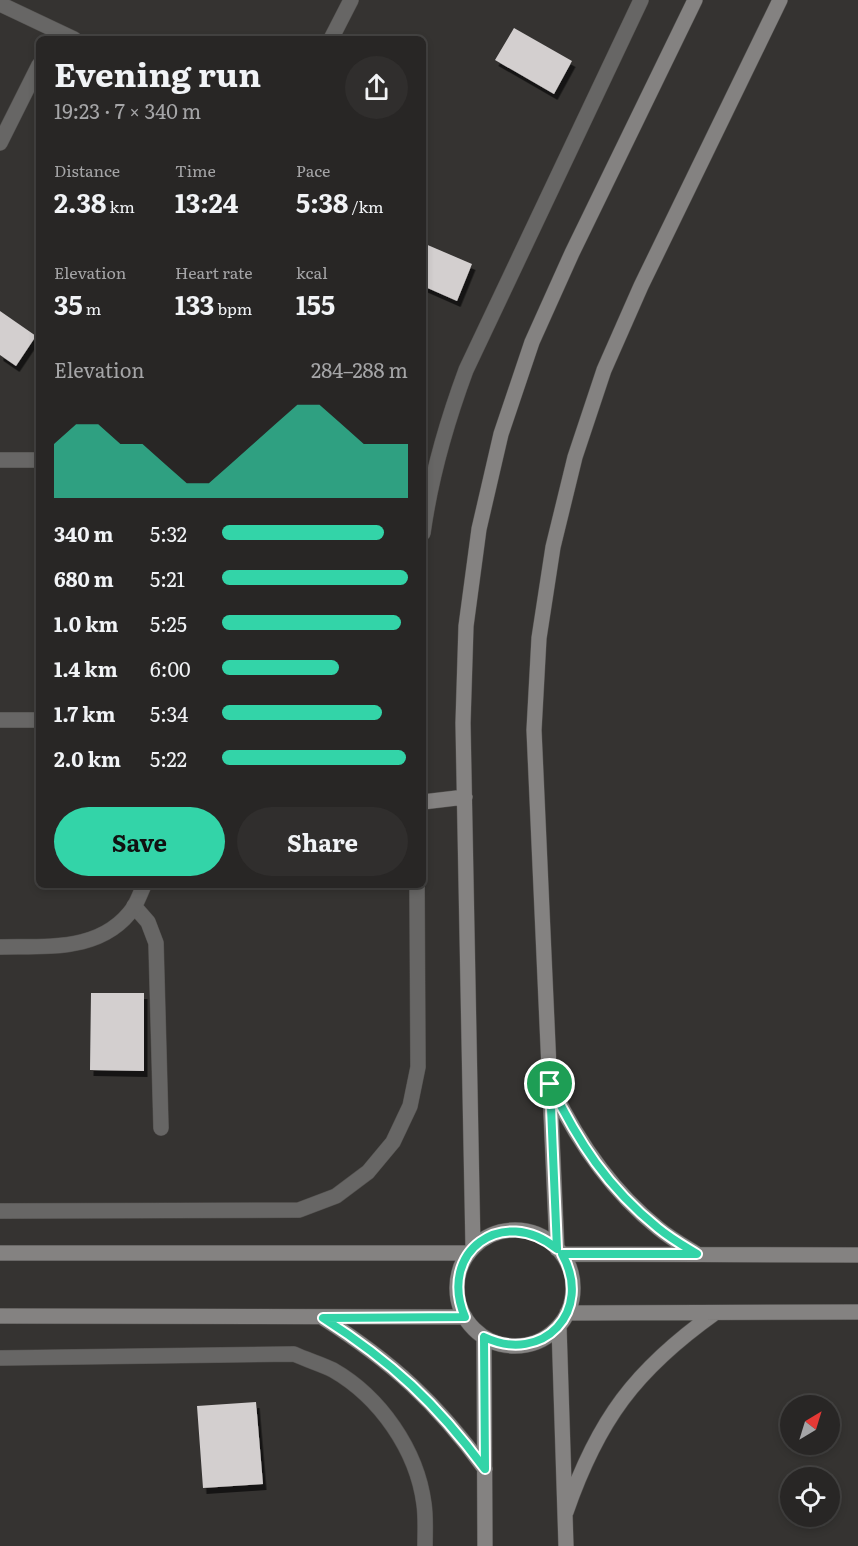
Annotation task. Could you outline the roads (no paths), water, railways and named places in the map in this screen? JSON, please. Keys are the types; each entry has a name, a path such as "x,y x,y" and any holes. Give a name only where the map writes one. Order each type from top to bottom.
{"street":[{"path":"333,36 351,0"},
{"path":"426,513 443,433 466,370 641,0"},
{"path":"0,1253 471,1250 493,1235 515,1230 545,1239 559,1251 572,1277 573,1289 572,1301 563,1319 549,1335 537,1342 510,1346 496,1343 473,1328 465,1317 457,1291 458,1277 471,1250 463,723 466,626 479,529 501,434 536,332 695,0"},
{"path":"559,1251 534,730 539,638 553,547 575,457 604,370 641,286 780,0"},
{"path":"0,4 54,35"},
{"path":"0,143 36,71"},
{"path":"0,460 36,460"},
{"path":"0,720 36,720"},
{"path":"426,802 465,797"},
{"path":"0,947 58,946 88,942 115,928 134,906 143,888"},
{"path":"0,1210 299,1210 336,1196 368,1172 393,1142 410,1106 418,1067 417,888"},
{"path":"134,906 148,922 156,943 161,1128"},
{"path":"550,1084 570,1125 595,1164 625,1198 659,1229 697,1254"},
{"path":"559,1251 858,1255"},
{"path":"563,1319 715,1313 858,1312"},
{"path":"566,1512 580,1472 598,1434 622,1399 649,1366 681,1337 715,1313"},
{"path":"0,1316 465,1317"},
{"path":"323,1318 360,1342 428,1399 485,1469"},
{"path":"563,1319 566,1546"},
{"path":"484,1337 485,1546"},
{"path":"0,1358 294,1354 333,1370 367,1395 394,1427 414,1464 424,1504 425,1546"}]}
